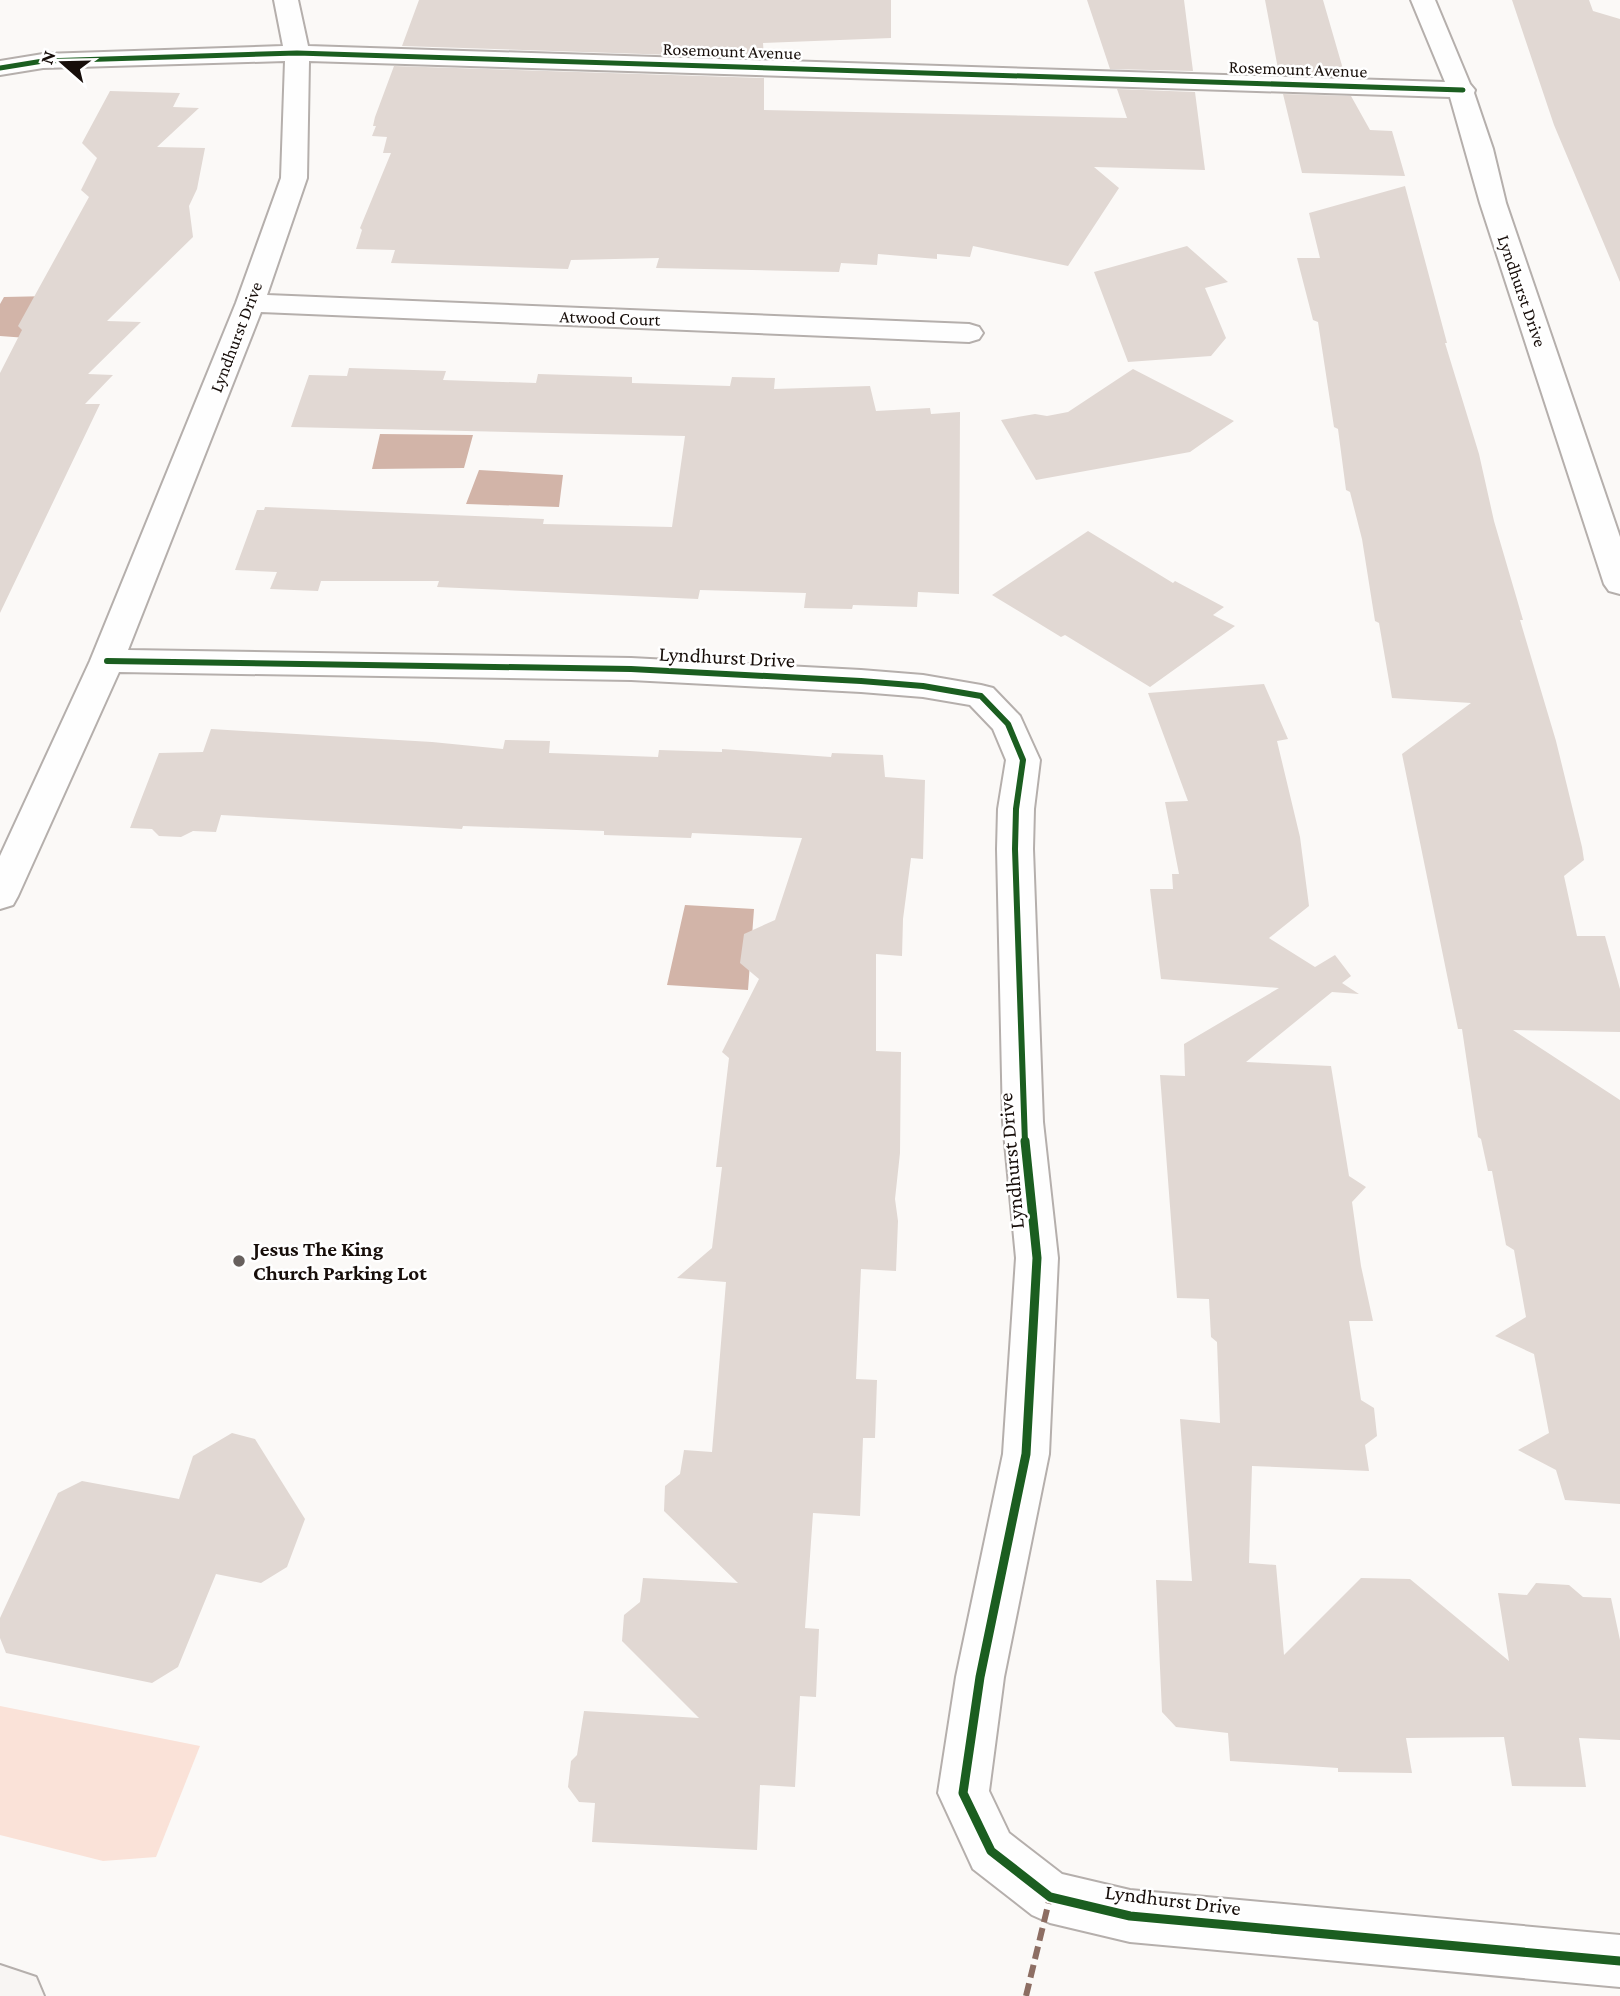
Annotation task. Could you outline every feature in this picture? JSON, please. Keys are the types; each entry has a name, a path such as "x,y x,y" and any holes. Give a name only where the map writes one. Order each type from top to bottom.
{"main road":[{"path":"0,1992 17,1996"}],"street":[{"name":"Lyndhurst Drive","path":"0,896 107,661 250,303 294,178 297,53 286,0"},
{"name":"Lyndhurst Drive","path":"1423,0 1463,90 1482,149 1493,204 1620,584"},
{"name":"Rosemount Avenue","path":"0,68 43,61 297,53 1463,90"},
{"name":"Atwood Court","path":"250,303 969,333"},
{"name":"Lyndhurst Drive","path":"107,661 631,669 861,681 923,686 981,696 1008,724 1023,760 1016,809 1016,876 1023,1122 1037,1258 1026,1454 980,1677 963,1793 991,1851 1050,1898 1130,1916 1620,1961"}],"shaded area":[{"path":"51,296 27,338 0,336 0,304 4,297"},
{"path":"380,434 473,435 464,468 372,469"},
{"path":"479,470 563,475 559,507 466,504"},
{"path":"685,905 754,909 748,990 667,985"},
{"path":"0,1706 200,1746 156,1857 103,1861 0,1835"}],"building":[{"path":"419,0 891,0 891,38 763,43 764,58 402,46"},
{"path":"1087,0 1184,0 1193,71 1110,69"},
{"path":"1265,0 1323,0 1345,76 1279,74"},
{"path":"1512,0 1589,0 1593,11 1620,19 1620,282 1554,125"},
{"path":"394,66 764,78 764,110 1127,118 1117,89 1195,92 1205,170 1094,167 1119,188 1068,266 973,246 970,257 937,254 937,259 878,254 877,265 841,263 839,272 656,268 659,258 571,260 568,269 391,263 395,250 356,249 362,230 360,228 391,153 383,153 387,137 372,136 376,126 373,126 375,117"},
{"path":"110,91 180,93 173,107 199,108 157,147 205,148 197,189 189,206 193,237 107,321 141,322 88,374 113,375 85,404 100,404 0,613 0,373 22,330 18,326 89,197 81,190 97,158 82,143"},
{"path":"1283,94 1351,96 1370,130 1392,131 1405,176 1302,173"},
{"path":"1405,186 1445,343 1479,454 1494,521 1523,620 1520,620 1556,741 1582,847 1584,860 1564,876 1577,936 1605,936 1620,989 1620,1032 1513,1030 1620,1100 1620,1504 1565,1500 1556,1470 1518,1450 1549,1433 1534,1354 1495,1336 1526,1317 1514,1250 1506,1245 1492,1171 1488,1171 1481,1139 1478,1137 1462,1029 1458,1029 1402,754 1471,703 1392,698 1379,623 1375,621 1362,539 1350,492 1346,490 1338,429 1334,427 1318,322 1313,320 1297,258 1320,258 1309,213"},
{"path":"1187,246 1228,282 1205,288 1226,338 1211,356 1128,362 1094,272"},
{"path":"349,368 446,371 443,380 536,383 538,374 632,377 632,383 730,386 732,377 775,378 774,389 870,386 876,411 930,408 931,414 960,412 959,594 918,592 917,607 853,605 852,609 804,608 806,593 700,590 698,599 437,587 439,581 321,581 318,591 270,589 277,572 235,570 257,510 264,510 265,507 544,519 543,524 672,527 685,436 291,427 309,375 347,376"},
{"path":"1133,369 1234,421 1190,452 1036,480 1001,420 1068,412"},
{"path":"1088,531 1173,583 1175,581 1224,607 1213,615 1235,626 1150,687 1065,635 1061,637 992,595"},
{"path":"1264,684 1288,739 1277,741 1300,837 1309,906 1269,938 1315,967 1335,955 1351,976 1342,983 1359,994 1332,992 1246,1062 1331,1066 1349,1176 1366,1187 1352,1202 1361,1266 1373,1321 1349,1321 1361,1400 1374,1408 1377,1436 1365,1445 1369,1471 1252,1466 1249,1563 1276,1565 1284,1655 1361,1578 1410,1579 1509,1661 1498,1593 1527,1595 1536,1583 1569,1585 1583,1597 1611,1598 1620,1640 1620,1740 1579,1738 1586,1787 1512,1786 1504,1737 1406,1738 1412,1773 1338,1772 1338,1768 1230,1761 1228,1733 1176,1727 1162,1712 1156,1580 1192,1581 1180,1419 1220,1423 1217,1342 1211,1337 1209,1299 1177,1298 1160,1075 1185,1076 1184,1044 1279,988 1161,979 1150,889 1173,889 1172,874 1179,874 1165,802 1188,801 1148,693"},
{"path":"211,729 432,742 503,749 505,740 550,741 549,753 658,757 659,750 722,752 722,749 831,757 832,753 883,755 885,777 925,780 923,859 911,858 903,919 902,956 876,954 876,1051 901,1052 900,1153 895,1199 898,1221 896,1271 861,1269 856,1379 877,1380 875,1438 863,1438 860,1516 813,1513 805,1628 819,1629 816,1697 800,1696 795,1787 760,1785 757,1850 592,1842 595,1803 579,1802 568,1787 571,1761 577,1755 584,1711 699,1718 622,1641 624,1615 640,1602 643,1578 738,1583 664,1511 665,1486 680,1474 684,1450 712,1452 726,1282 677,1278 712,1248 722,1167 716,1167 729,1058 722,1052 759,979 740,963 744,934 775,920 802,838 692,833 691,838 604,835 604,831 463,826 462,829 221,815 216,832 193,831 181,837 159,836 152,829 130,828 159,753 203,752"},
{"path":"232,1433 255,1439 305,1519 287,1567 261,1583 216,1574 178,1667 152,1683 6,1653 0,1638 0,1618 58,1493 82,1481 179,1499 193,1456"}],"marked path":[{"path":"1026,1996 1050,1897"}],"cycle path":[{"path":"0,68 43,61 297,53 1463,90"},
{"path":"107,661 631,669 861,681 923,686 981,696 1008,724 1023,760 1016,809 1015,849 1023,1122 1037,1258 1026,1454 980,1677 963,1793 991,1851 1050,1897 1130,1916 1620,1961"}],"place":[{"name":"Jesus The King Church Parking Lot","path":"239,1261"}]}
